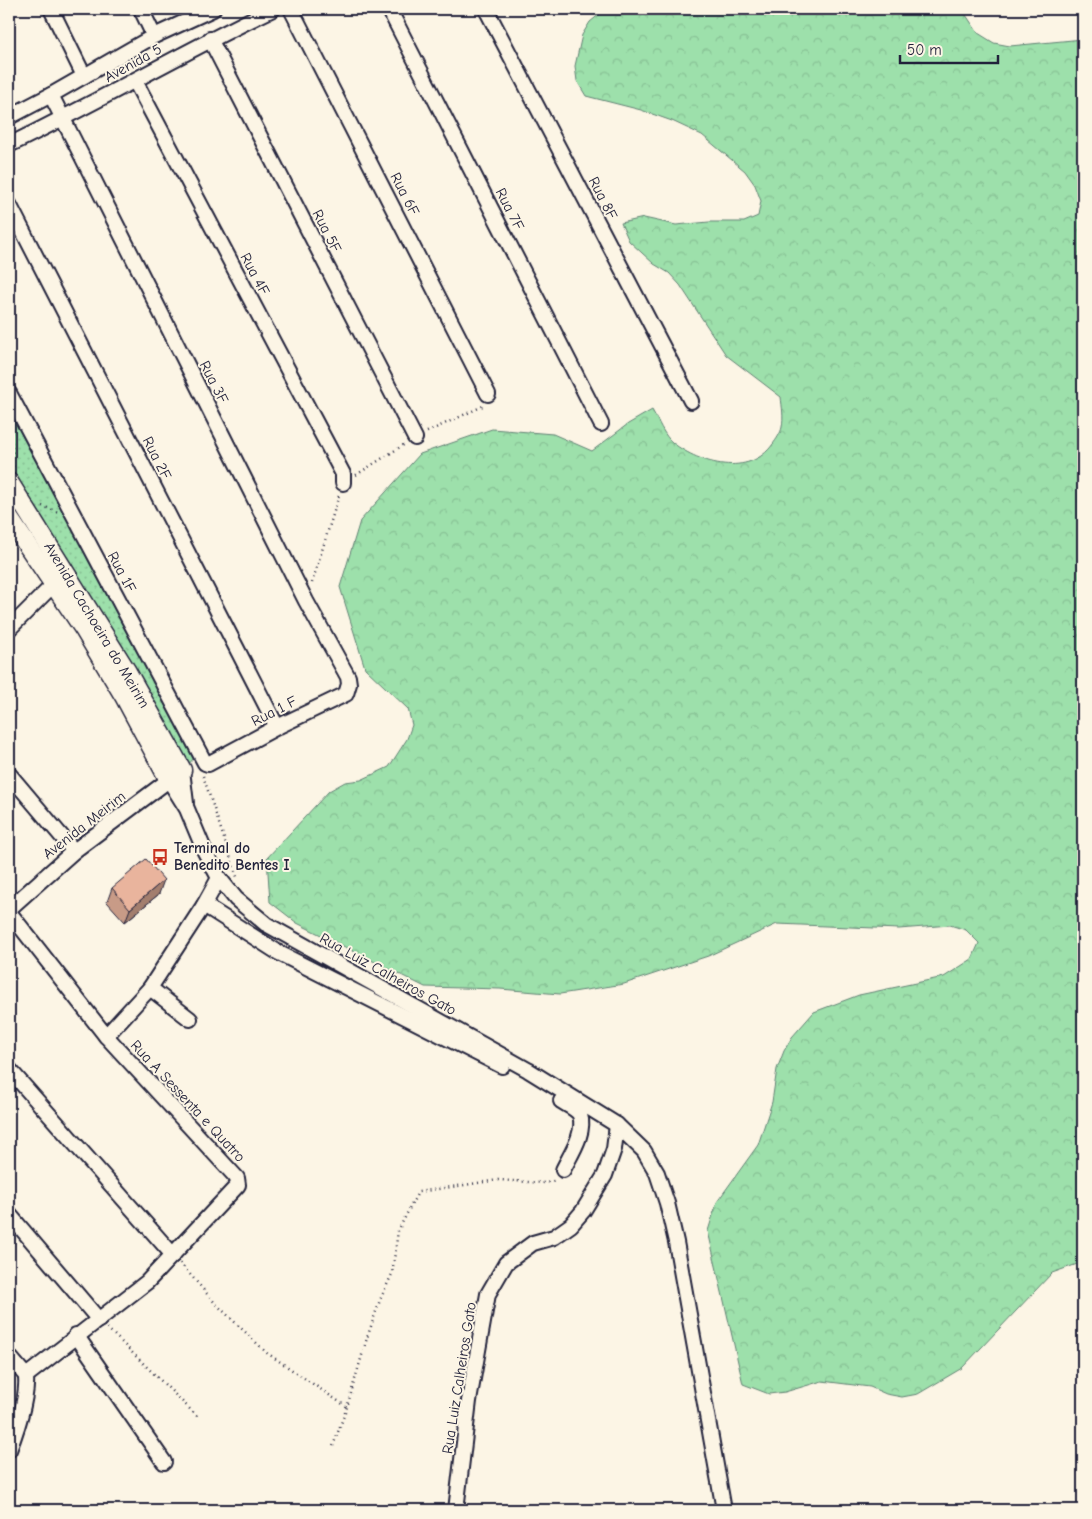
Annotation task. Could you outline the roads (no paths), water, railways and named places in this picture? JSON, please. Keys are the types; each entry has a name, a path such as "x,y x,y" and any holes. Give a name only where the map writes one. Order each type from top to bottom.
{"street":[{"path":"51,9 84,76"},
{"path":"140,9 154,36"},
{"name":"Avenida 5","path":"9,116 51,95 154,36 214,9"},
{"name":"Avenida 5","path":"9,145 63,119 210,39 273,9"},
{"name":"Rua 6F","path":"291,9 488,394"},
{"name":"Rua 7F","path":"389,9 601,424"},
{"name":"Rua 8F","path":"486,9 691,401"},
{"name":"Rua 5F","path":"210,39 415,438"},
{"name":"Rua 4F","path":"135,80 343,474 343,483"},
{"name":"Rua 3F","path":"51,95 306,601 348,677 349,684"},
{"name":"Rua 2F","path":"9,204 277,727"},
{"name":"Rua 1F","path":"9,393 205,763 208,764"},
{"name":"Avenida Cachoeira do Meirim","path":"9,482 126,670 175,775"},
{"name":"Avenida Cachoeira do Meirim","path":"9,518 85,631 175,775"},
{"path":"9,628 54,584"},
{"name":"Rua 1 F","path":"208,764 277,727 346,694 349,684"},
{"path":"9,774 74,851"},
{"name":"Rua Luiz Calheiros Gato","path":"175,775 205,852 219,878 236,899 266,924 528,1070 617,1125 644,1151 657,1172 667,1203 676,1242 724,1510"},
{"name":"Avenida Meirim","path":"9,910 74,851 175,775"},
{"path":"106,1036 150,988 204,905 219,878"},
{"path":"204,905 279,953 502,1066 575,1110 580,1115 581,1131 563,1170"},
{"name":"Rua A Sessenta e Quatro","path":"9,910 106,1036 237,1178 238,1185 234,1191 173,1255"},
{"path":"150,988 190,1019"},
{"path":"9,1069 173,1255 147,1282 100,1320 76,1335 26,1376"},
{"name":"Rua Luiz Calheiros Gato","path":"456,1510 469,1401 488,1294 506,1263 534,1243 554,1237 571,1225 583,1212 605,1175 614,1148 617,1125"},
{"path":"9,1214 100,1320"},
{"path":"76,1335 164,1462"},
{"path":"9,1356 26,1376 27,1388 9,1450"}],"place":[{"name":"Terminal do Benedito Bentes I","path":"160,857"}]}
